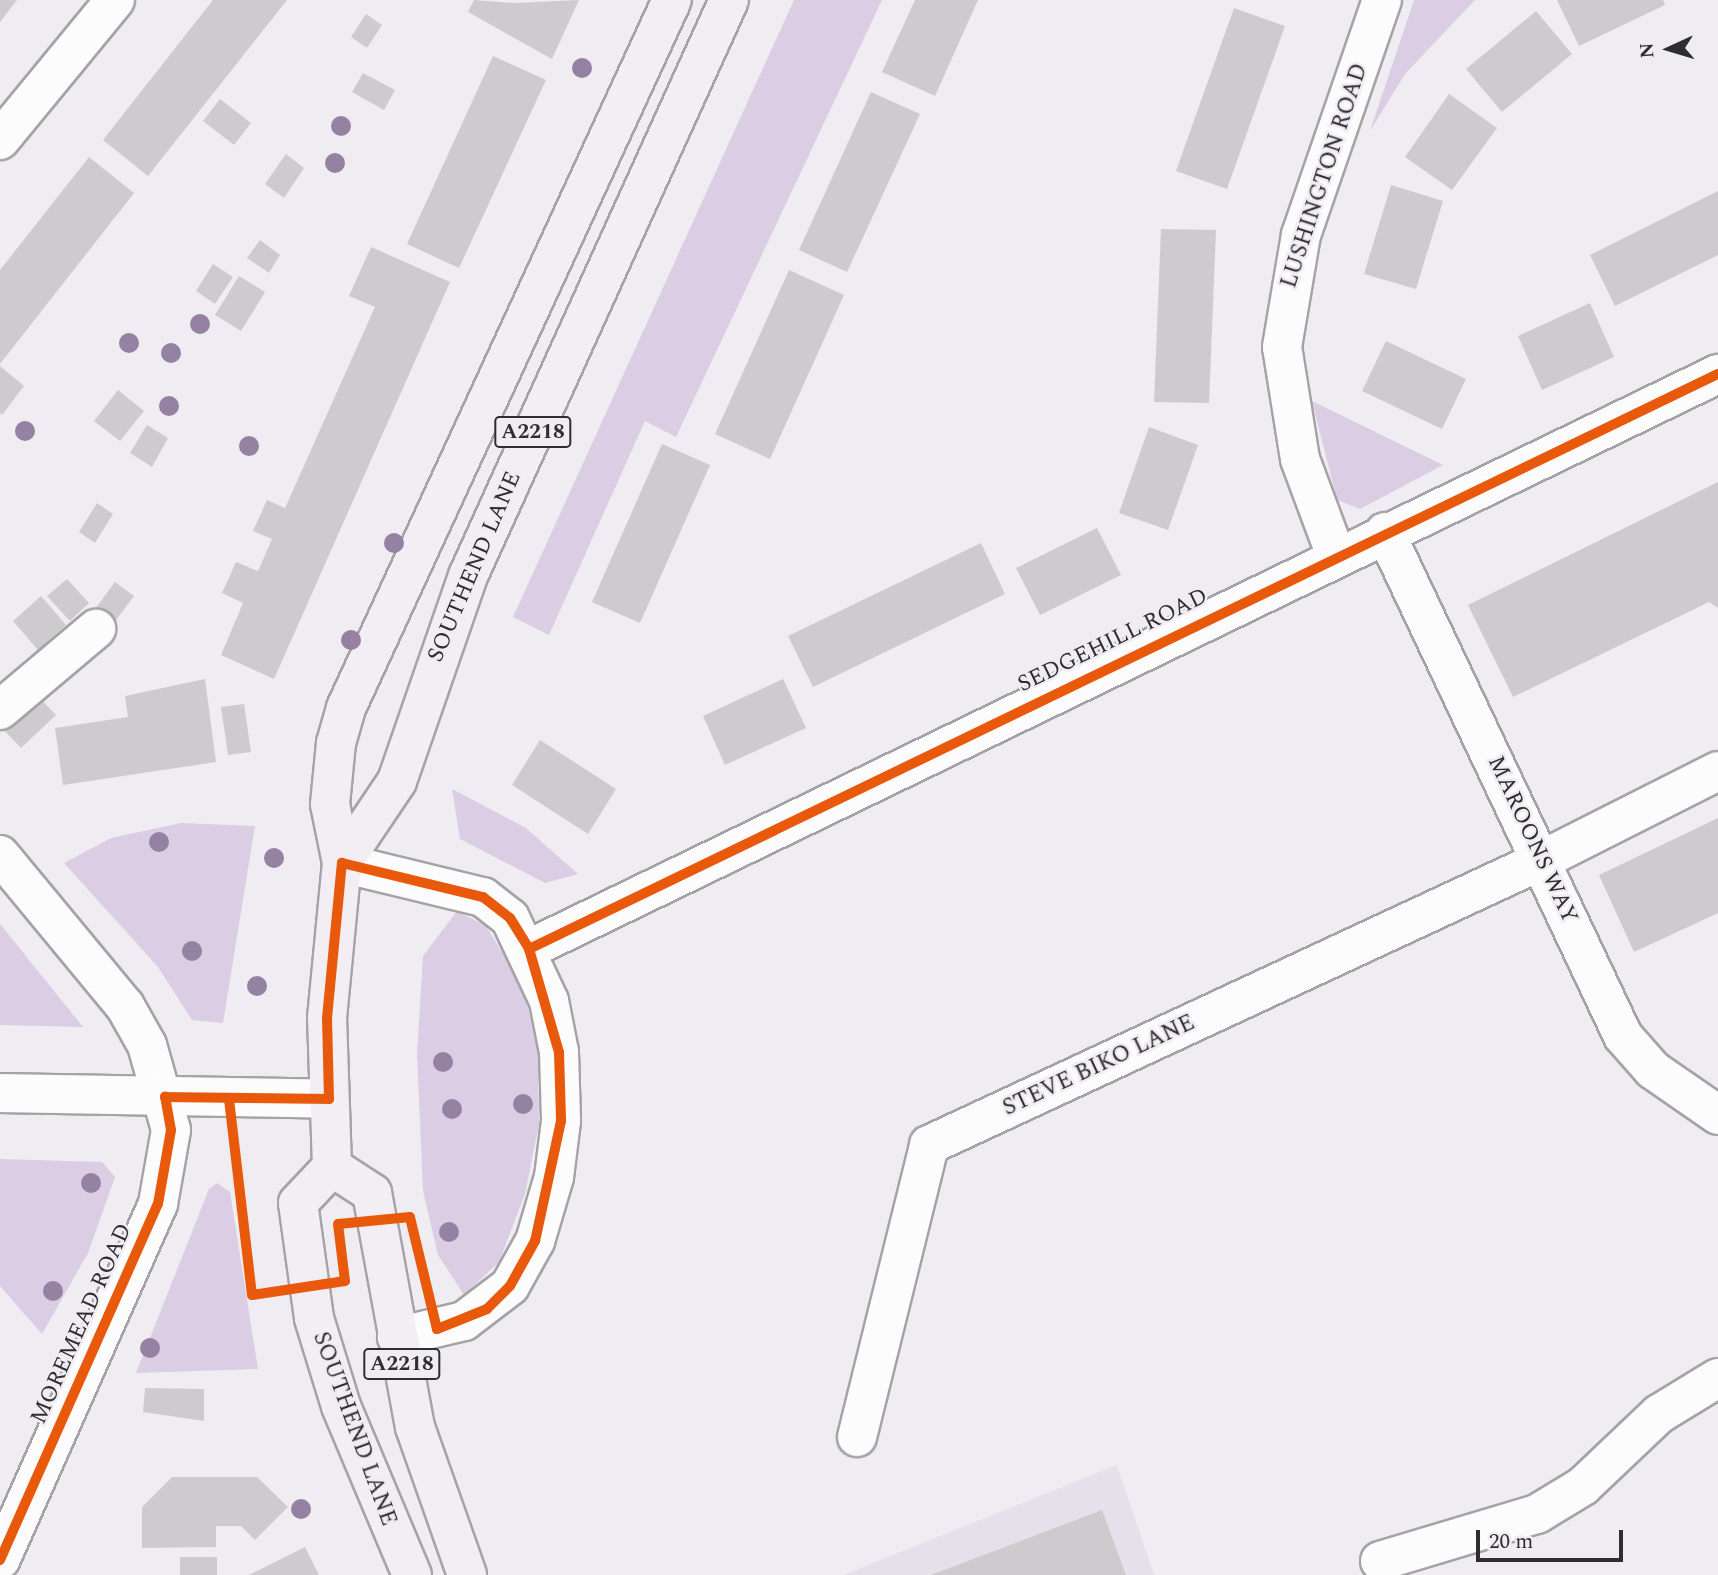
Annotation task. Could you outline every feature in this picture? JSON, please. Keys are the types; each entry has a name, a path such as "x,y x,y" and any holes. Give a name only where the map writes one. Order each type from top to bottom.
{"main road":[{"name":"SOUTHEND LANE","path":"412,1575 341,1406 310,1296 298,1203 332,1167 327,1018 342,863 330,804 345,708 671,0"},
{"name":"SOUTHEND LANE","path":"342,863 397,781 468,576 634,217 729,0"},
{"path":"583,195 634,217"},
{"name":"A2218","path":"332,1167 372,1193 415,1427 467,1575"}],"street":[{"path":"0,140 115,0"},
{"name":"LUSHINGTON ROAD","path":"1336,556 1300,459 1282,347 1301,235 1382,0"},
{"name":"SEDGEHILL ROAD","path":"529,949 1385,532 1718,374"},
{"name":"MAROONS WAY","path":"1385,532 1623,1036 1653,1070 1718,1115"},
{"path":"0,710 96,629"},
{"path":"1542,860 1718,771"},
{"name":"MOREMEAD ROAD","path":"0,855 125,1006 147,1045 164,1097 171,1130 158,1205 0,1560"},
{"name":"STEVE BIKO LANE","path":"857,1437 929,1145 1542,860"},
{"path":"342,863 483,897 510,918 529,949 559,1052 561,1121 535,1241 510,1286 487,1309 464,1321 397,1337"},
{"path":"0,1093 329,1099"},
{"path":"1380,1562 1537,1514 1583,1486 1659,1414 1718,1378"}],"shaded area":[{"path":"794,0 882,0 676,437 645,421 549,635 513,617"},
{"path":"1414,0 1475,0 1405,74 1370,131"},
{"path":"1312,401 1443,465 1360,509 1337,500"},
{"path":"452,789 526,828 578,874 545,883 460,839"},
{"path":"181,823 255,826 223,1023 192,1020 158,967 64,863 111,838"},
{"path":"457,911 486,926 523,986 538,1050 539,1124 525,1194 499,1262 464,1295 438,1255 423,1191 417,1053 423,956"},
{"path":"0,924 83,1027 0,1025"},
{"path":"0,1159 102,1162 115,1177 88,1253 42,1334 0,1286"},
{"path":"217,1183 230,1192 258,1369 136,1373 209,1189"},
{"path":"1117,1465 1154,1575 843,1575"}],"building":[{"path":"0,0 17,0 0,22"},
{"path":"213,0 287,0 148,176 103,140"},
{"path":"474,0 514,3 579,0 552,59 468,12"},
{"path":"915,0 978,0 935,96 882,72"},
{"path":"1557,0 1663,0 1665,5 1579,46"},
{"path":"1234,8 1285,26 1227,189 1176,171"},
{"path":"1536,11 1572,54 1502,112 1466,69"},
{"path":"366,14 382,25 367,48 351,37"},
{"path":"493,56 546,80 459,268 407,244"},
{"path":"363,73 395,90 384,110 352,92"},
{"path":"871,92 920,114 847,272 799,250"},
{"path":"1449,94 1497,128 1452,190 1405,157"},
{"path":"220,99 251,123 234,145 203,121"},
{"path":"286,154 304,168 284,198 265,184"},
{"path":"89,157 134,193 0,364 0,270"},
{"path":"1391,185 1443,201 1416,289 1364,274"},
{"path":"1718,191 1718,255 1615,306 1590,255"},
{"path":"1161,229 1216,230 1209,403 1154,402"},
{"path":"260,240 280,255 269,273 247,258"},
{"path":"371,247 450,282 274,679 221,655 243,603 222,593 236,562 258,571 272,539 253,531 267,500 285,508 375,307 349,296"},
{"path":"213,264 233,277 215,304 196,291"},
{"path":"789,270 844,295 770,459 715,434"},
{"path":"239,276 265,292 241,331 215,315"},
{"path":"1590,303 1614,357 1542,390 1518,336"},
{"path":"1386,341 1466,379 1442,429 1362,391"},
{"path":"0,366 24,386 2,415 0,413"},
{"path":"118,390 144,411 120,441 94,421"},
{"path":"147,425 168,438 152,467 130,453"},
{"path":"1149,427 1198,445 1168,530 1119,513"},
{"path":"662,444 710,465 640,623 592,602"},
{"path":"1718,482 1718,608 1709,602 1513,697 1468,605"},
{"path":"97,503 113,514 95,543 79,532"},
{"path":"1097,528 1121,575 1040,615 1016,568"},
{"path":"981,543 1005,594 813,687 788,636"},
{"path":"67,579 89,603 70,621 47,596"},
{"path":"115,582 134,596 114,623 95,609"},
{"path":"41,596 66,625 38,650 13,621"},
{"path":"205,679 216,762 63,785 55,728 128,717 125,696"},
{"path":"783,679 806,728 725,765 703,716"},
{"path":"33,691 56,715 21,748 0,726"},
{"path":"244,704 251,752 228,755 221,707"},
{"path":"540,740 616,789 588,834 512,785"},
{"path":"1718,818 1718,913 1634,952 1599,875"},
{"path":"145,1388 204,1389 204,1421 143,1412"},
{"path":"172,1477 257,1477 288,1507 255,1540 241,1526 216,1526 216,1547 142,1548 142,1507"},
{"path":"1102,1510 1126,1575 931,1575"},
{"path":"305,1547 319,1575 249,1575"},
{"path":"180,1557 217,1557 217,1575 180,1575"}],"cycle path":[{"path":"529,949 1718,374"},
{"path":"0,1560 158,1204 171,1130 165,1097 329,1099 327,1018 342,863 483,897 510,918 529,949 559,1052 561,1121 535,1241 510,1286 487,1309 437,1329 410,1217 338,1224 345,1281 252,1295 229,1100"}]}
